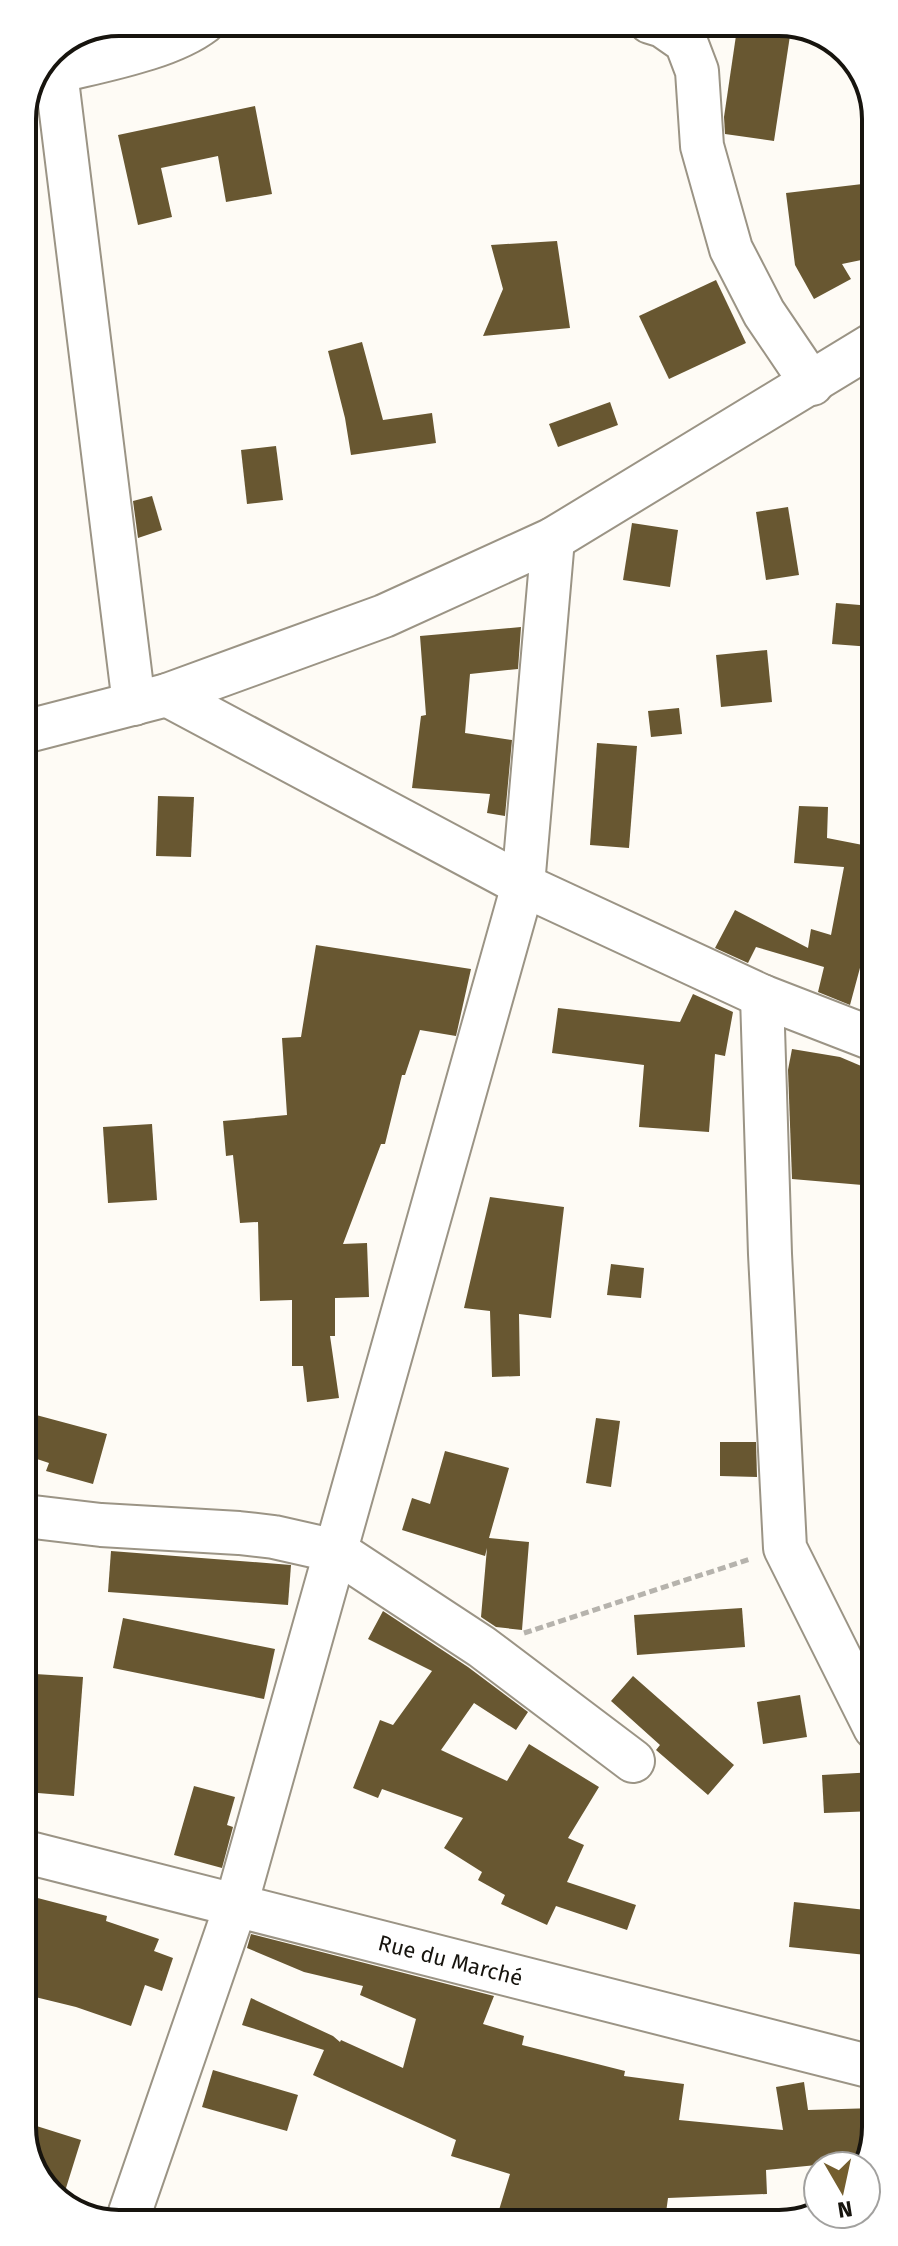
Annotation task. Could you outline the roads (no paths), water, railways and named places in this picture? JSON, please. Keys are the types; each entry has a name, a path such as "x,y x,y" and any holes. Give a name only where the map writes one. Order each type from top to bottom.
{"street":[{"path":"57,64 140,51 179,36"},
{"path":"677,36 686,42 697,71 702,146 731,249 764,313 812,384"},
{"path":"52,70 150,699"},
{"path":"36,729 150,699 384,616 553,539 862,352"},
{"path":"131,2210 236,1905 523,885 553,539"},
{"path":"150,699 523,885 762,996 862,1035"},
{"path":"762,996 770,1254 785,1548 862,1702"},
{"path":"36,1517 101,1525 239,1533 274,1537 336,1551 482,1647 633,1761"},
{"name":"Rue du Marché","path":"36,1855 862,2064"}]}
